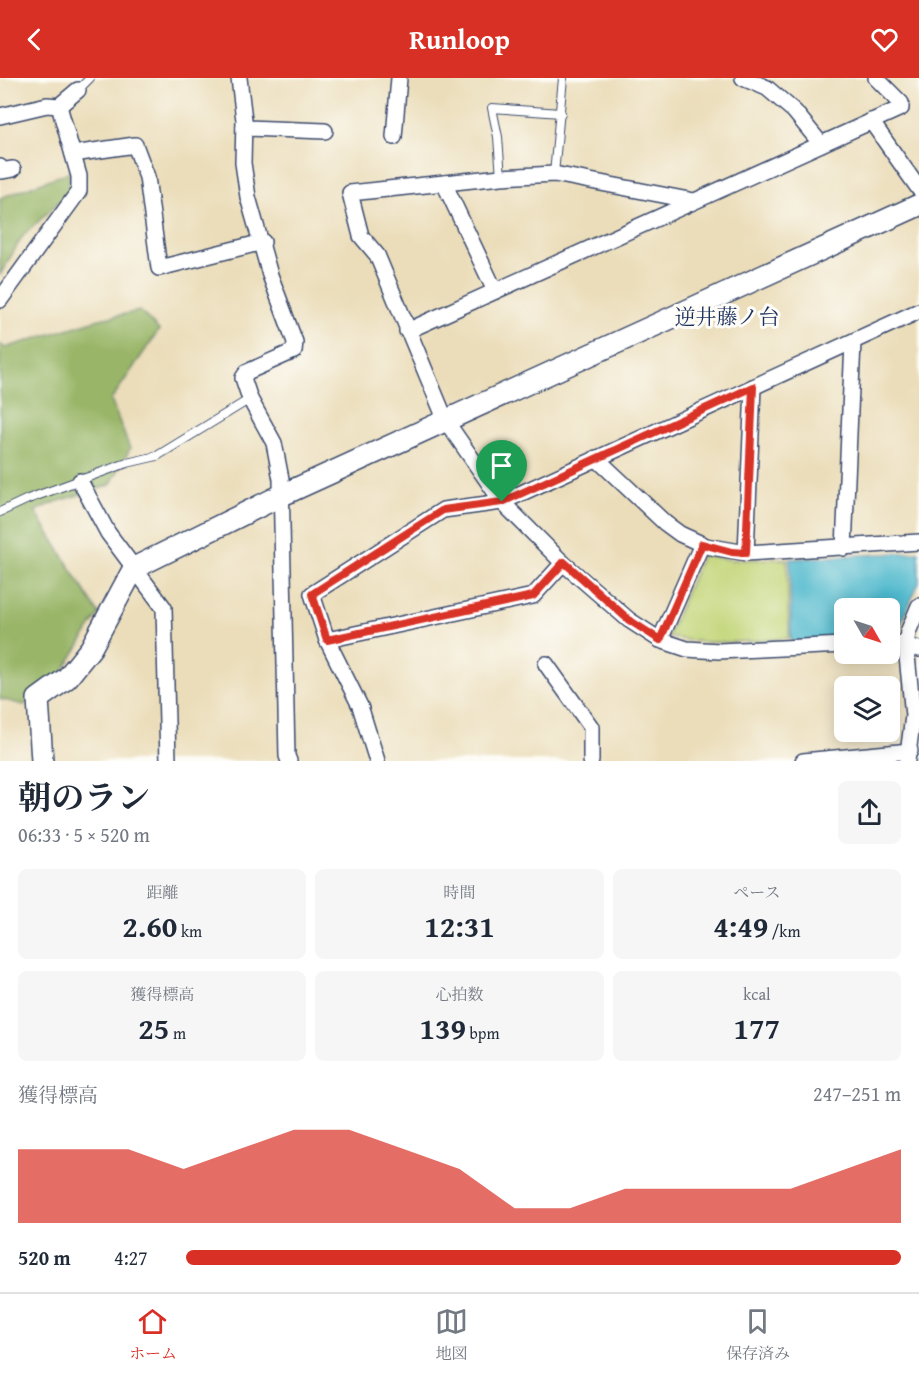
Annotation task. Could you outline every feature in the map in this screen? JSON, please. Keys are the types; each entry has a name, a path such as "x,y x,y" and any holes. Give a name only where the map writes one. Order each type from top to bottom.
{"street":[{"path":"239,78 244,128 243,163 248,197 263,242 270,275 295,342 294,351 247,372 243,378 250,399 274,443 281,479 287,756 289,761"},
{"path":"394,137 399,78"},
{"path":"743,78 767,88 794,111 821,144"},
{"path":"407,331 901,108 901,103 876,78"},
{"path":"0,116 47,105 59,106 78,90"},
{"path":"0,300 79,191 79,176 59,106"},
{"path":"871,121 919,189"},
{"path":"244,128 325,131"},
{"path":"73,154 135,145 147,177 159,268 263,242"},
{"path":"694,201 554,174 501,177 350,193 361,236 377,255 446,421 502,502 564,562 629,620 660,640 687,649 719,651 834,645"},
{"path":"444,183 495,291"},
{"path":"42,761 38,699 67,678 91,648 134,568 280,496 919,205"},
{"path":"377,761 360,706 327,640 312,594 443,510 502,502 919,311"},
{"path":"844,548 853,342"},
{"path":"746,553 753,387"},
{"path":"596,458 665,523 680,534 702,544 732,552 844,548 919,542"},
{"path":"80,482 108,533 164,608 168,761"},
{"path":"660,640 702,544"},
{"path":"327,640 533,596 564,562"},
{"path":"803,761 908,756 913,716 912,648 908,632 919,606"},
{"path":"546,664 591,727 591,761"}],"lane":[{"path":"78,90 90,78"},
{"path":"554,174 563,78"},
{"path":"501,177 498,136 492,108 561,113"},
{"path":"0,512 28,499 127,463 157,456 250,399"}],"green space":[{"path":"69,172 69,192 22,237 0,275 0,198"},
{"path":"140,311 159,330 111,400 130,449 110,485 35,511 99,614 63,671 24,705 0,699 0,344 5,348 100,319"},
{"path":"702,555 731,560 787,559 789,638 713,642 668,636"}],"water":[{"path":"919,552 919,582 900,626 900,598 834,598 834,638 791,642 790,559"}],"district":[{"name":"逆井藤ノ台","path":"727,317"}],"route":[{"path":"753,387 746,553 732,552 702,544 660,640 629,620 564,562 533,596 327,640 312,594 443,510 502,502 753,387"}]}
